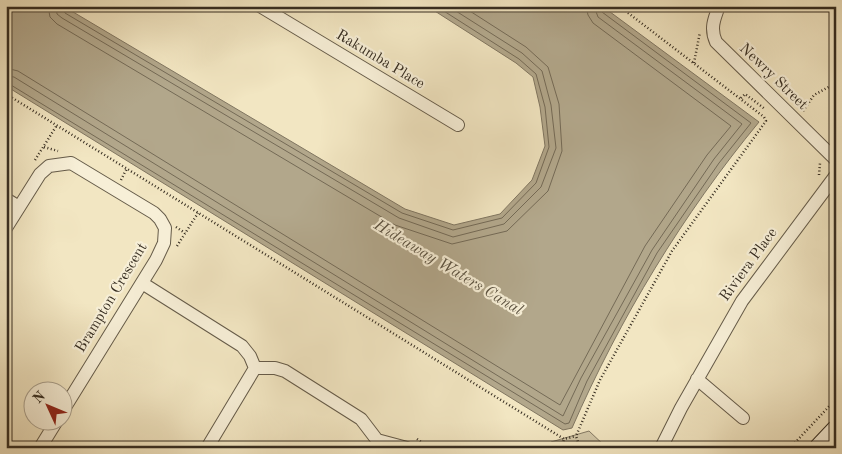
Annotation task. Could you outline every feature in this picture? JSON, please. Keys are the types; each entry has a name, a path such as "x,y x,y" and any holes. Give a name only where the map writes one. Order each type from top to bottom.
{"street":[{"name":"Rakumba Place","path":"260,6 458,125"},
{"name":"Newry Street","path":"719,6 712,34 716,42 836,160"},
{"name":"Brampton Crescent","path":"6,228 40,174 49,166 71,163 154,213 165,228 164,243 142,283 72,396"},
{"name":"Riviera Place","path":"661,448 697,379 742,300 836,176"},
{"path":"6,199 20,207"},
{"path":"142,283 242,346 250,356 255,368"},
{"path":"255,368 275,368 285,372 361,419 375,444 411,443"},
{"path":"206,448 255,368"},
{"path":"697,379 743,418"},
{"path":"819,448 836,430"},
{"path":"40,448 50,432"}],"path":[{"path":"580,448 576,436 600,380 672,251 712,193 765,126 766,121 764,117 741,98 619,6"},
{"path":"794,120 814,95 836,83"},
{"path":"6,94 564,439 576,436"},
{"path":"741,98 745,94 770,113"},
{"path":"34,163 57,125"},
{"path":"818,178 821,170 819,161"},
{"path":"177,247 198,212"},
{"path":"790,448 836,399"},
{"path":"562,448 564,439"},
{"path":"411,443 430,448"}],"shaded area":[{"path":"589,431 607,448 548,448 551,442"}],"water":[{"name":"Hideaway Waters Canal","path":"6,6 63,6 405,209 454,225 500,214 532,180 545,146 540,107 533,77 516,63 427,6 602,6 759,122 704,193 679,230 632,307 572,428 563,430 6,86"}]}
